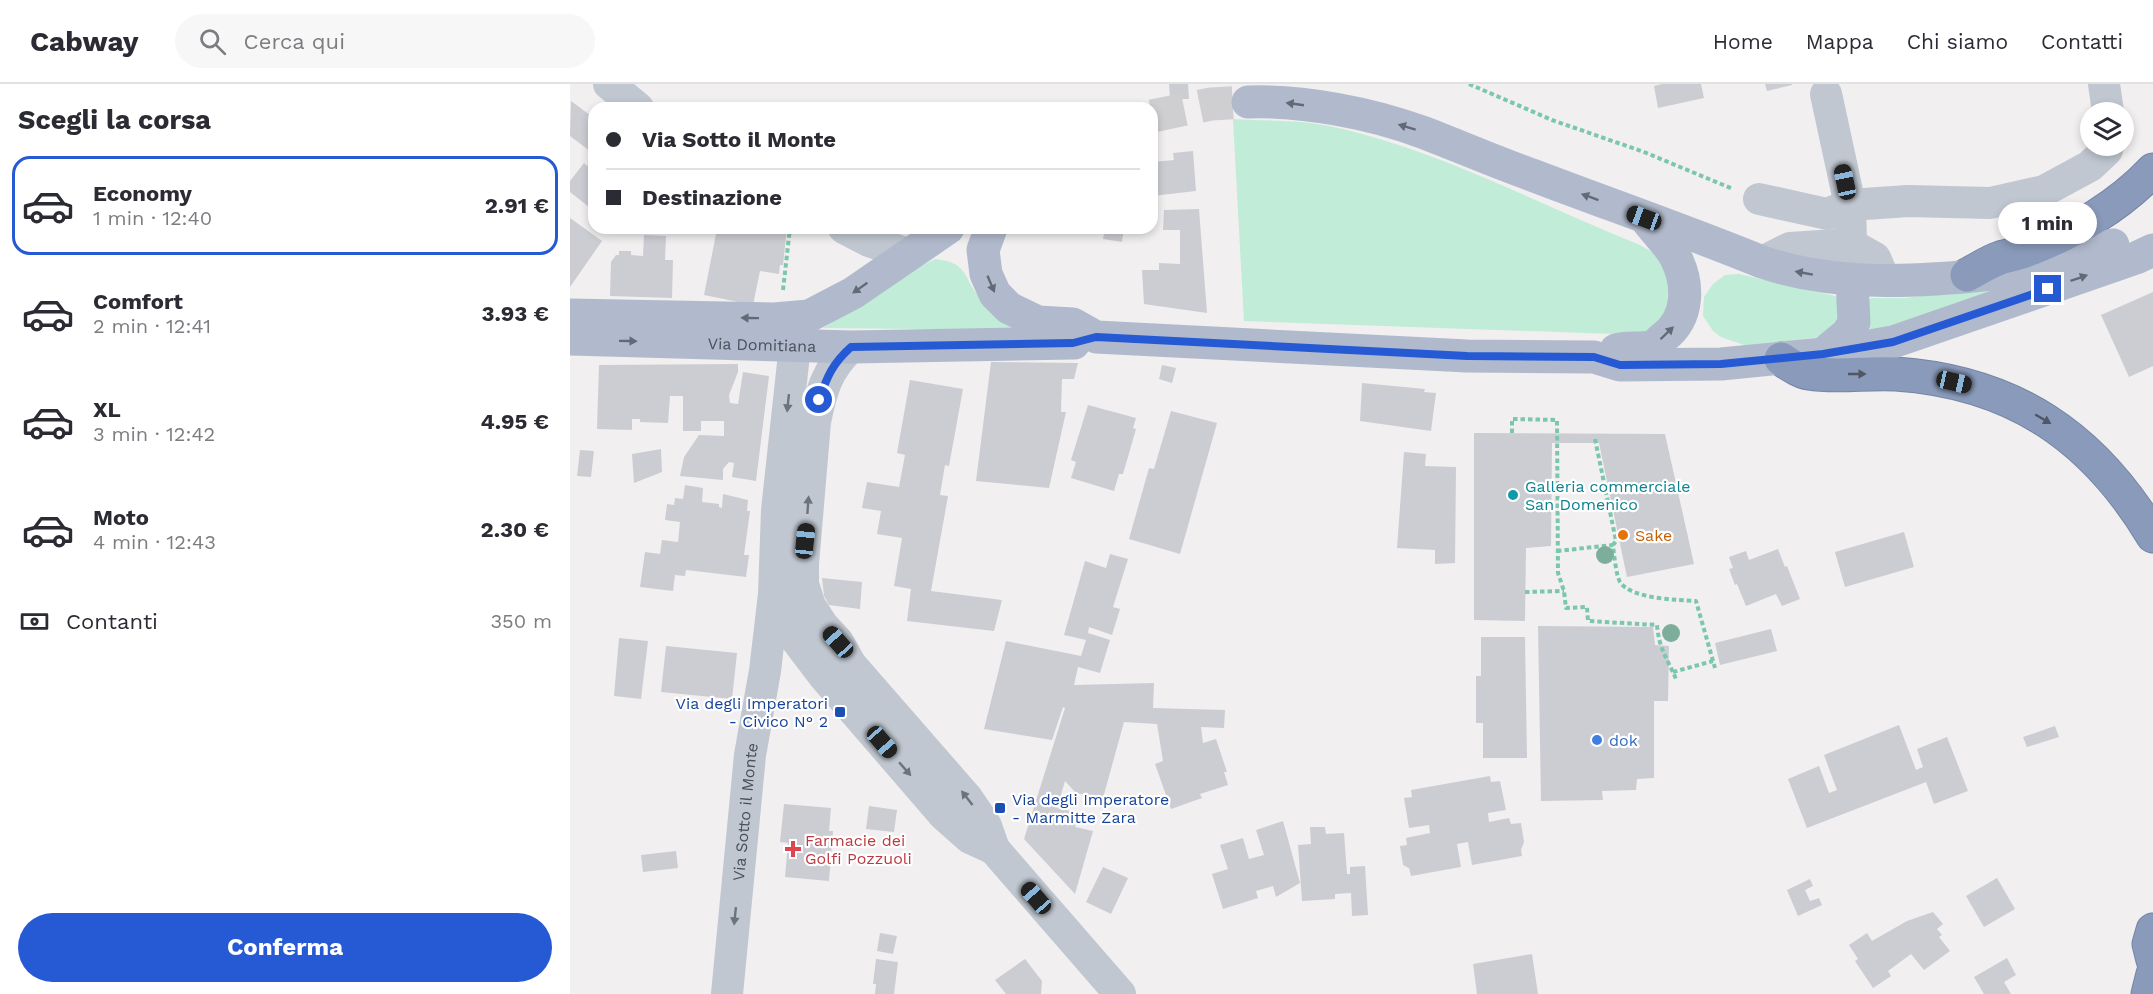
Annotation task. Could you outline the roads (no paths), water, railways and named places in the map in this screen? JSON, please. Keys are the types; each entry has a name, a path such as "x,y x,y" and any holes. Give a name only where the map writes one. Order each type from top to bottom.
{"highway":[{"path":"1967,275 1997,259 2057,238 2082,224 2123,197 2153,170"},
{"path":"1781,359 1807,373 1894,374 1936,378 1973,386 2005,398 2063,431 2092,456 2116,481 2153,536"},
{"path":"2153,930 2149,944 2153,960"},
{"path":"2150,994 2153,974"}],"main road":[{"path":"1312,84 1317,88 1353,99 1373,117"},
{"path":"1248,91 1277,101 1373,117 1421,131 1491,160 1784,270 1885,281 1914,281 1994,274 2052,262 2132,239 2153,237"},
{"path":"1594,357 1623,348 1652,346 1670,332 1679,319 1686,287 1682,272 1674,253 1644,218"},
{"name":"Via Domitiana","path":"570,315 774,318 809,316 853,293 939,234"},
{"path":"989,234 983,250 986,274 995,294 1009,308 1038,322 1073,324 1096,337 1467,356 1594,357 1620,365 1721,364 1781,359 1893,342 2136,258 2153,250"},
{"path":"1823,354 1847,334 1854,323 1852,279"},
{"name":"Via Domitiana","path":"570,339 851,347 1073,343 1096,337"}],"street":[{"path":"609,84 631,102"},
{"path":"2104,84 2107,102"},
{"path":"1826,94 1850,205 1852,279"},
{"path":"1759,199 1827,214 1850,205 1908,201 1990,203 2044,191 2090,166 2101,156"},
{"path":"856,234 908,254"},
{"path":"1762,262 1790,248 1850,244 1875,258 1885,281"},
{"name":"Via Sotto il Monte","path":"727,994 750,755 765,671 774,594 777,510 795,345"},
{"path":"851,347 829,372 819,400 815,422 803,584 810,606 823,626 838,642 851,665 967,798 987,826 993,849"},
{"path":"774,594 789,630 799,645 944,815 970,838 993,849 1120,994"},
{"path":"765,671 783,652 799,645 851,665"}],"tunnel":[{"path":"1158,115 1211,104 1248,102"}],"place":[{"name":"Galleria commerciale San Domenico","path":"1513,495"},
{"name":"Sake","path":"1623,535"},
{"name":"Via degli Imperatori - Civico N° 2","path":"840,712"},
{"name":"dok","path":"1597,740"},
{"name":"Via degli Imperatore - Marmitte Zara","path":"1000,808"},
{"name":"Farmacie dei Golfi Pozzuoli","path":"793,849"}]}
